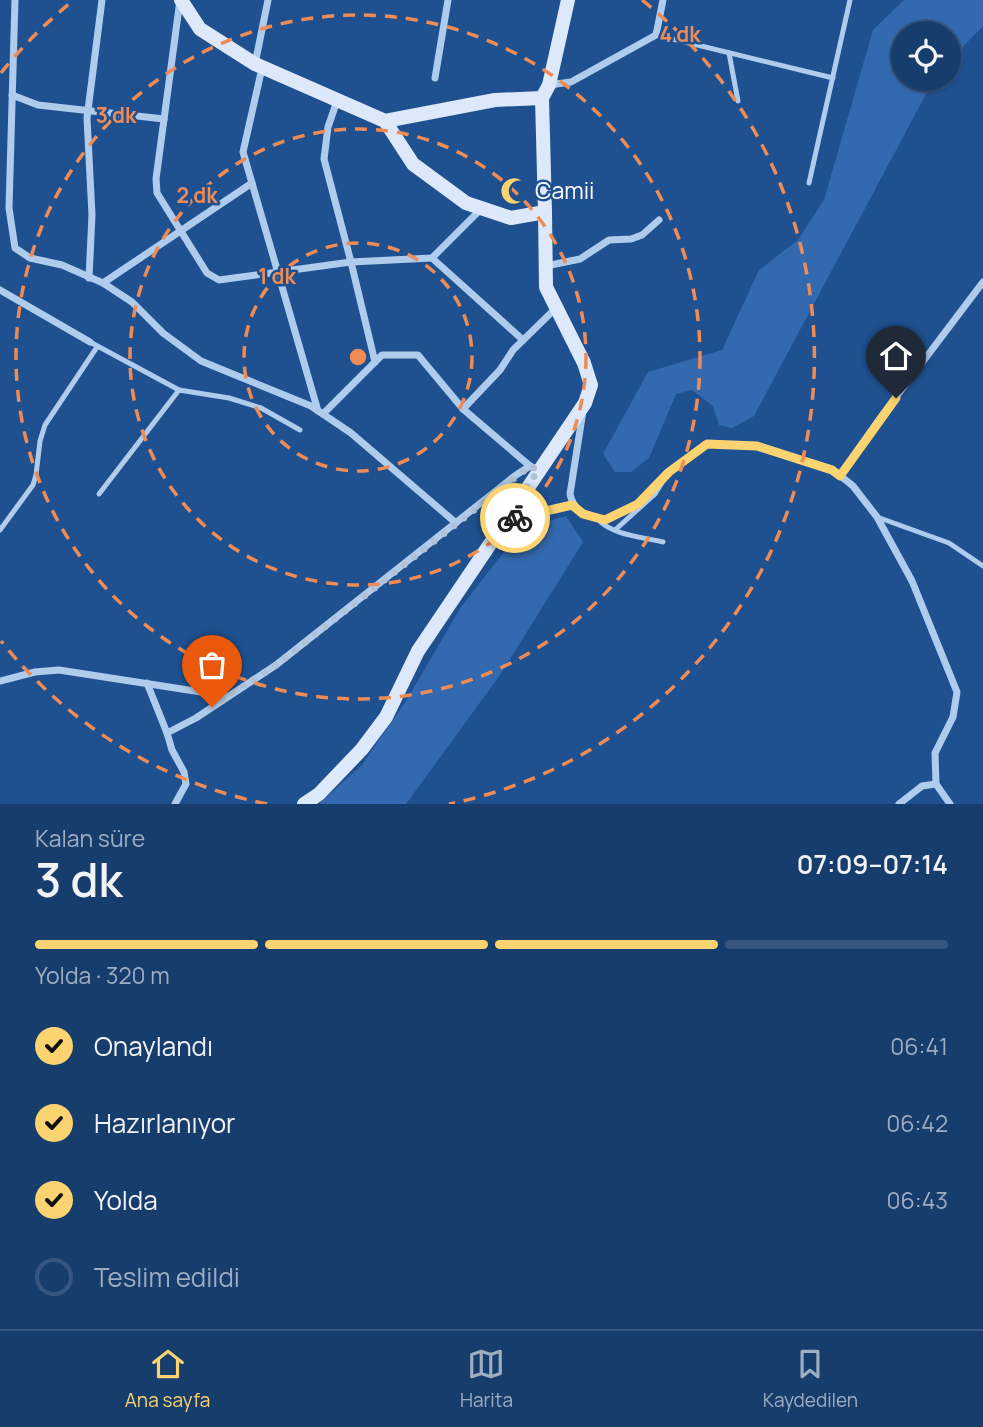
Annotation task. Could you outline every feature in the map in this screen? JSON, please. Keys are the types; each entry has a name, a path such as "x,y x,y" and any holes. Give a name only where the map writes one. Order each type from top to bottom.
{"street":[{"path":"15,0 9,208 15,248 30,258 62,265 103,283 132,302 163,333 201,361 320,412 351,433 456,523"},
{"path":"89,278 92,215 88,111 102,0"},
{"path":"268,0 243,152 320,412"},
{"path":"435,78 448,0"},
{"path":"568,0 545,91 545,212 546,287 584,363 591,385 585,403 570,494 572,505 583,514 605,520 638,504 669,472 707,444 757,446 832,470 853,486 877,517 912,581 957,692 953,717 935,753 936,784 950,804"},
{"path":"385,121 545,91 571,82 656,35 663,0"},
{"path":"181,1 200,29 259,65 385,121 414,164 466,203 512,219 545,212"},
{"path":"181,1 156,179 157,193 207,273 219,280 351,262 432,258 481,208"},
{"path":"12,95 38,105 164,119"},
{"path":"337,100 328,127 324,159 375,362"},
{"path":"103,283 252,183"},
{"path":"546,266 580,259 609,240 631,239 642,235 659,220"},
{"path":"432,258 523,340"},
{"path":"840,476 983,282"},
{"path":"0,290 93,344"},
{"path":"463,409 500,370 513,350 556,307"},
{"path":"320,412 382,355 418,355 463,409 534,468"},
{"path":"304,804 319,793 362,749 386,718 418,651 506,520 534,468 585,403"},
{"path":"167,733 180,728 276,665 456,523 534,468"},
{"path":"506,520 572,505"},
{"path":"0,681 35,672 59,670 227,696"},
{"path":"147,683 172,750 184,772 186,784 175,804"},
{"path":"899,804 922,786 936,784"}],"lane":[{"path":"809,183 850,0"},
{"path":"656,35 833,78"},
{"path":"729,53 738,101"},
{"path":"0,530 33,485 45,425 93,344 179,390 229,398 261,408 300,430"},
{"path":"99,494 179,390"},
{"path":"615,530 655,494 669,472"},
{"path":"597,517 603,525 615,530 663,542"},
{"path":"877,517 949,543 983,566"}],"shaded area":[{"path":"904,0 983,0 983,26 961,49 961,21 891,21 891,91 928,91 754,416 732,428 719,425 713,406 692,390 676,394 649,458 631,472 615,472 603,454 648,372 722,350 759,270 798,240 824,200 873,30"},
{"path":"566,516 583,542 500,675 406,804 319,804 362,765 406,701 461,607 522,529"}],"way so far":[{"path":"212,707 276,665 530,466 538,470 506,520 515,518"}],"place":[{"name":"Camii","path":"514,191"}],"route":[{"path":"515,518 544,509 572,505 583,514 605,520 638,504 669,472 707,444 757,446 832,470 840,476 896,398"}]}
